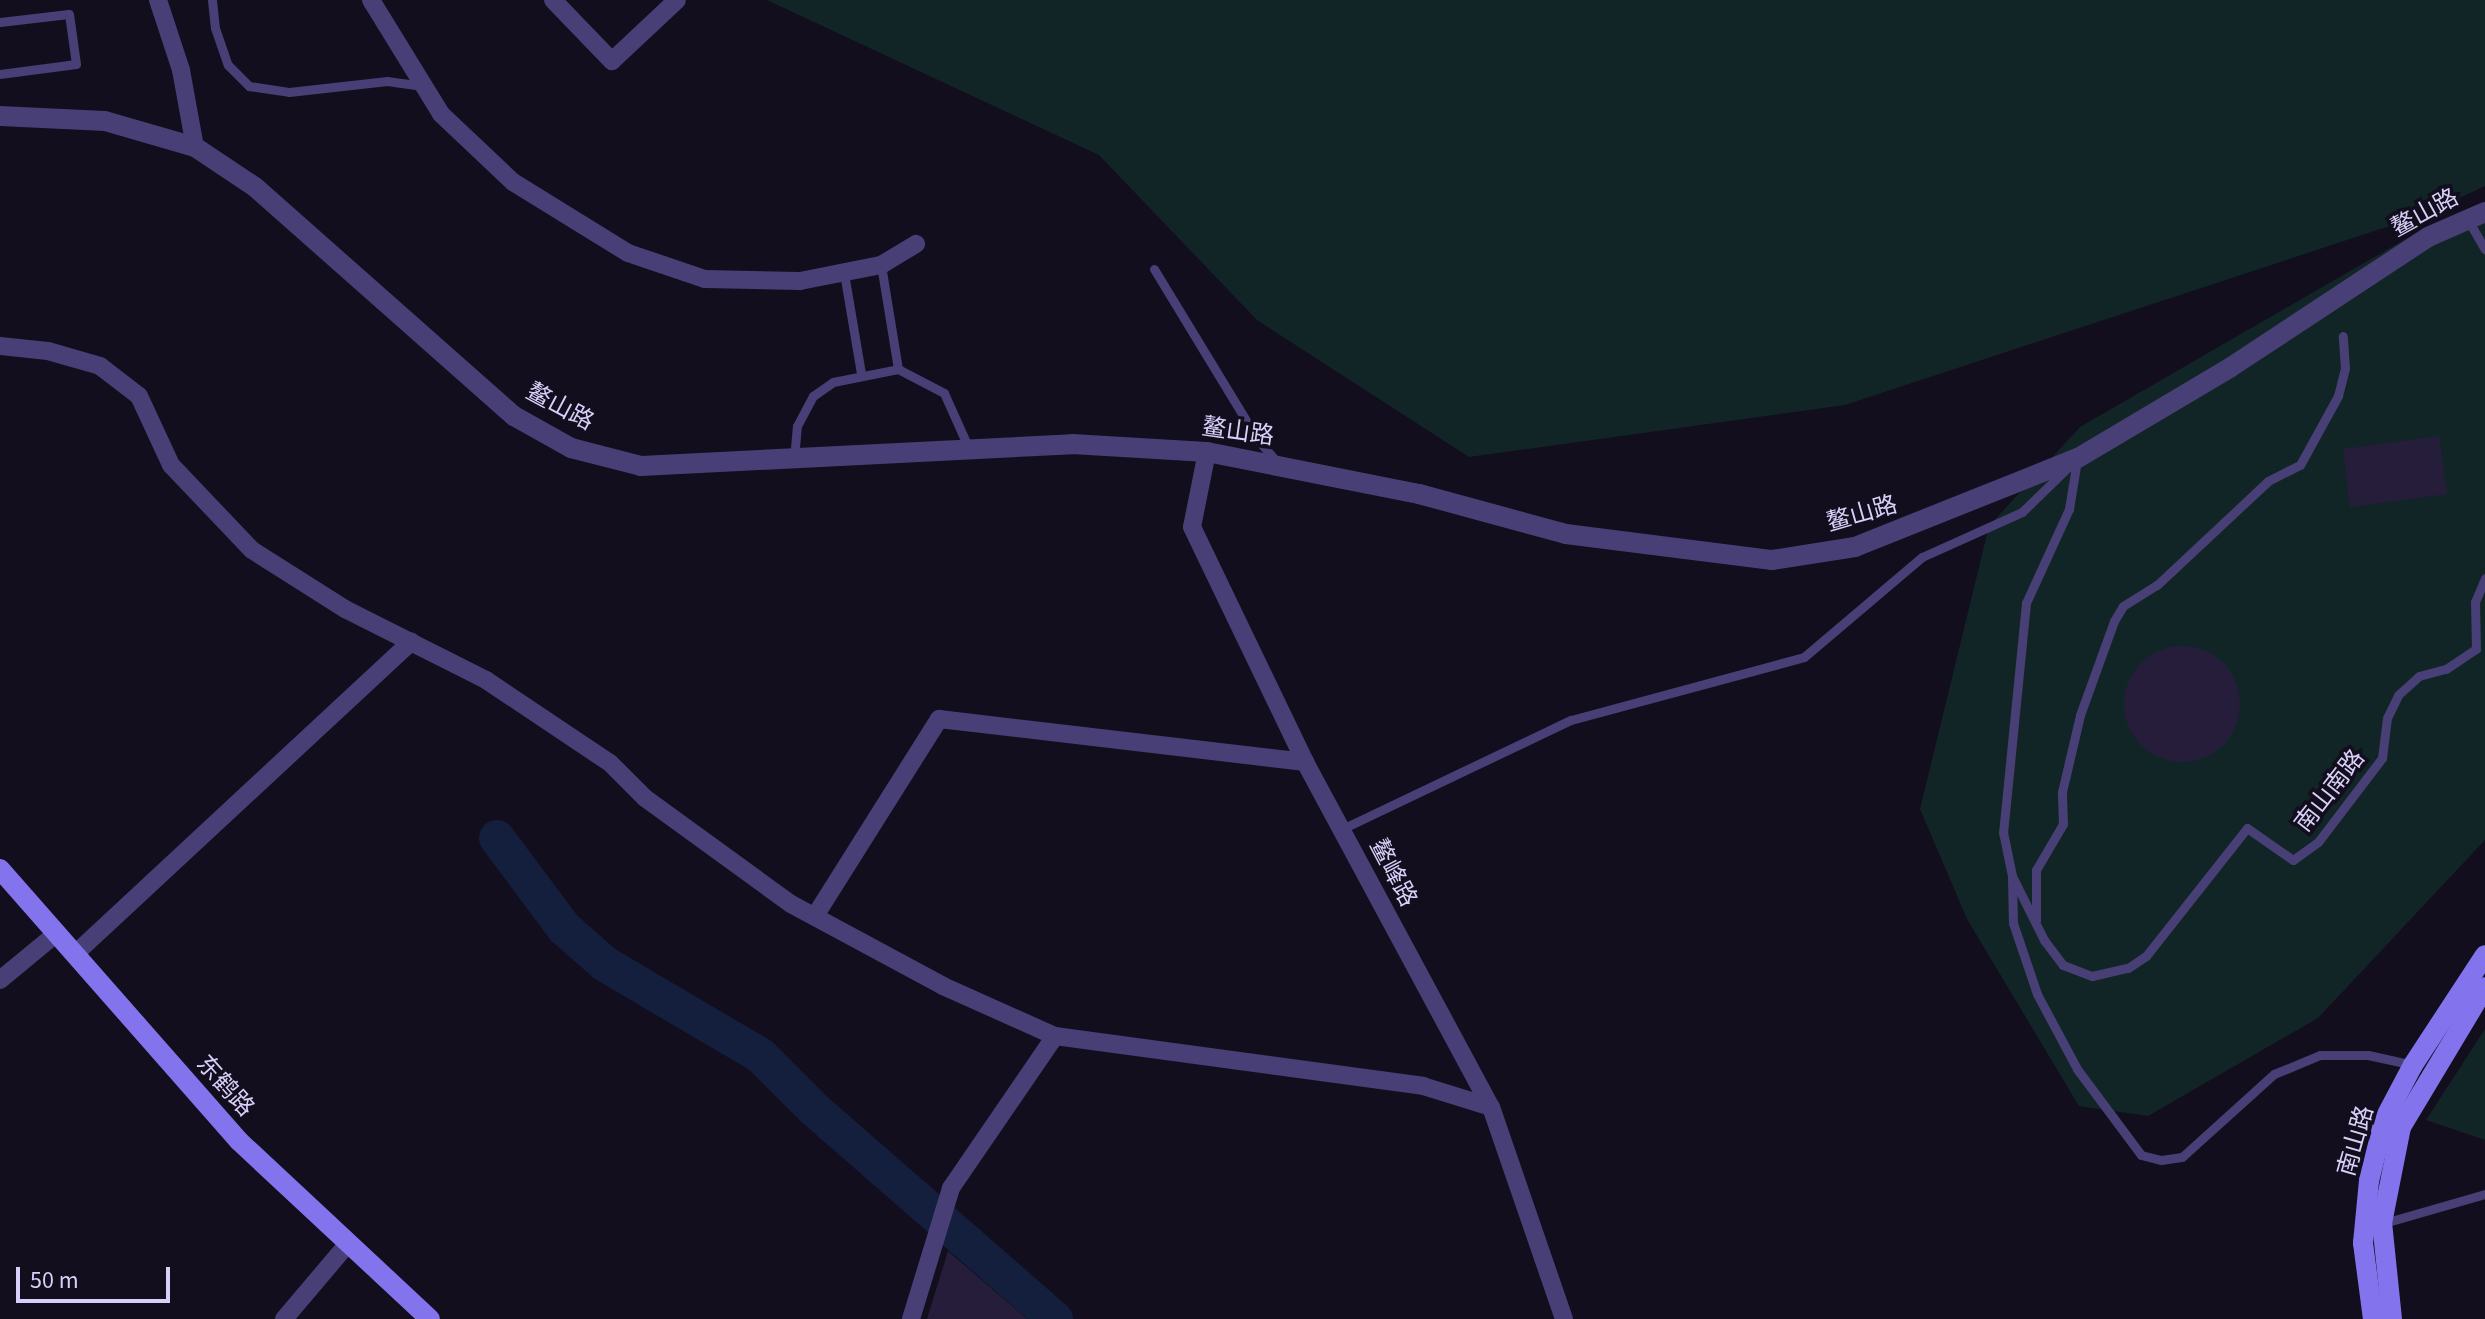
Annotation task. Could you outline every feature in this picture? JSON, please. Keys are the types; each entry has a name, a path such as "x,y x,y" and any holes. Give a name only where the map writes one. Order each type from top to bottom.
{"main road":[{"name":"东鹤路","path":"0,869 239,1141 346,1246 430,1319"},
{"name":"南山路","path":"2373,1319 2363,1243 2369,1181 2384,1120 2413,1065 2485,955"},
{"name":"南山路","path":"2392,1319 2382,1223 2401,1127 2485,987"}],"street":[{"path":"158,0 181,70 195,147"},
{"path":"371,0 441,114 513,182 628,253 705,279 800,281 881,265 916,244"},
{"path":"553,0 612,61 677,0"},
{"name":"鳌山路","path":"0,116 105,121 195,147 255,187 514,416 571,448 641,466 1072,444 1207,452 1278,463 1566,534 1772,560 1855,547 2078,458 2476,214"},
{"path":"0,346 48,351 100,366 139,396 171,465 252,550 345,609 486,680 610,763 645,798 815,916 943,986 1055,1036 1423,1086 1491,1107"},
{"name":"鳌峰路","path":"1207,452 1192,527 1305,762 1491,1107 1564,1319"},
{"path":"75,954 411,642"},
{"path":"815,916 939,719 1305,762"},
{"path":"0,980 57,933"},
{"path":"911,1319 951,1188 1055,1036"},
{"path":"284,1319 346,1246"}],"lane":[{"path":"212,0 215,28 228,65 249,86 289,92 387,81 424,86"},
{"path":"0,22 69,14 76,64 0,74"},
{"path":"2476,214 2485,250"},
{"path":"881,265 898,369"},
{"path":"1154,269 1258,440 1278,463"},
{"path":"844,273 861,373"},
{"path":"2036,927 2036,870 2063,824 2062,792 2080,715 2114,621 2123,606 2157,585 2268,481 2300,465 2338,396 2345,368 2343,336"},
{"path":"794,459 797,426 813,396 861,373 898,369 944,393 969,449"},
{"path":"1342,829 1571,720 1804,657 1922,557 2022,512 2078,458"},
{"name":"南山南路","path":"2078,458 2069,509 2026,603 2003,832 2012,876 2036,927 2063,965 2092,976 2128,968 2159,943 2247,828 2293,860 2307,852 2339,819 2382,758 2387,718 2398,695 2419,676 2446,669 2476,649 2475,602 2485,578"},
{"path":"2012,876 2013,923 2037,994 2077,1069 2141,1155 2161,1160 2182,1157 2274,1074 2320,1055 2368,1055 2413,1065"},
{"path":"2382,1223 2485,1194"}],"green space":[{"path":"767,0 2485,0 2485,186 2423,215 1845,405 1469,457 1257,320 1099,155"},
{"path":"2485,222 2485,840 2318,1018 2148,1116 2079,1106 1967,919 1920,809 1989,526 2080,427 2428,226"},
{"path":"2485,1029 2485,1140 2426,1120"}],"building":[{"path":"2439,436 2447,494 2350,507 2343,449"},
{"path":"2182,646 2204,650 2223,663 2236,682 2240,704 2236,726 2223,745 2204,758 2182,762 2160,758 2141,745 2128,726 2124,704 2128,682 2141,663 2160,650"},
{"path":"948,1251 1027,1319 927,1319"}],"waterway":[{"path":"497,838 564,928 605,964 761,1056 814,1109 1055,1319"}]}
